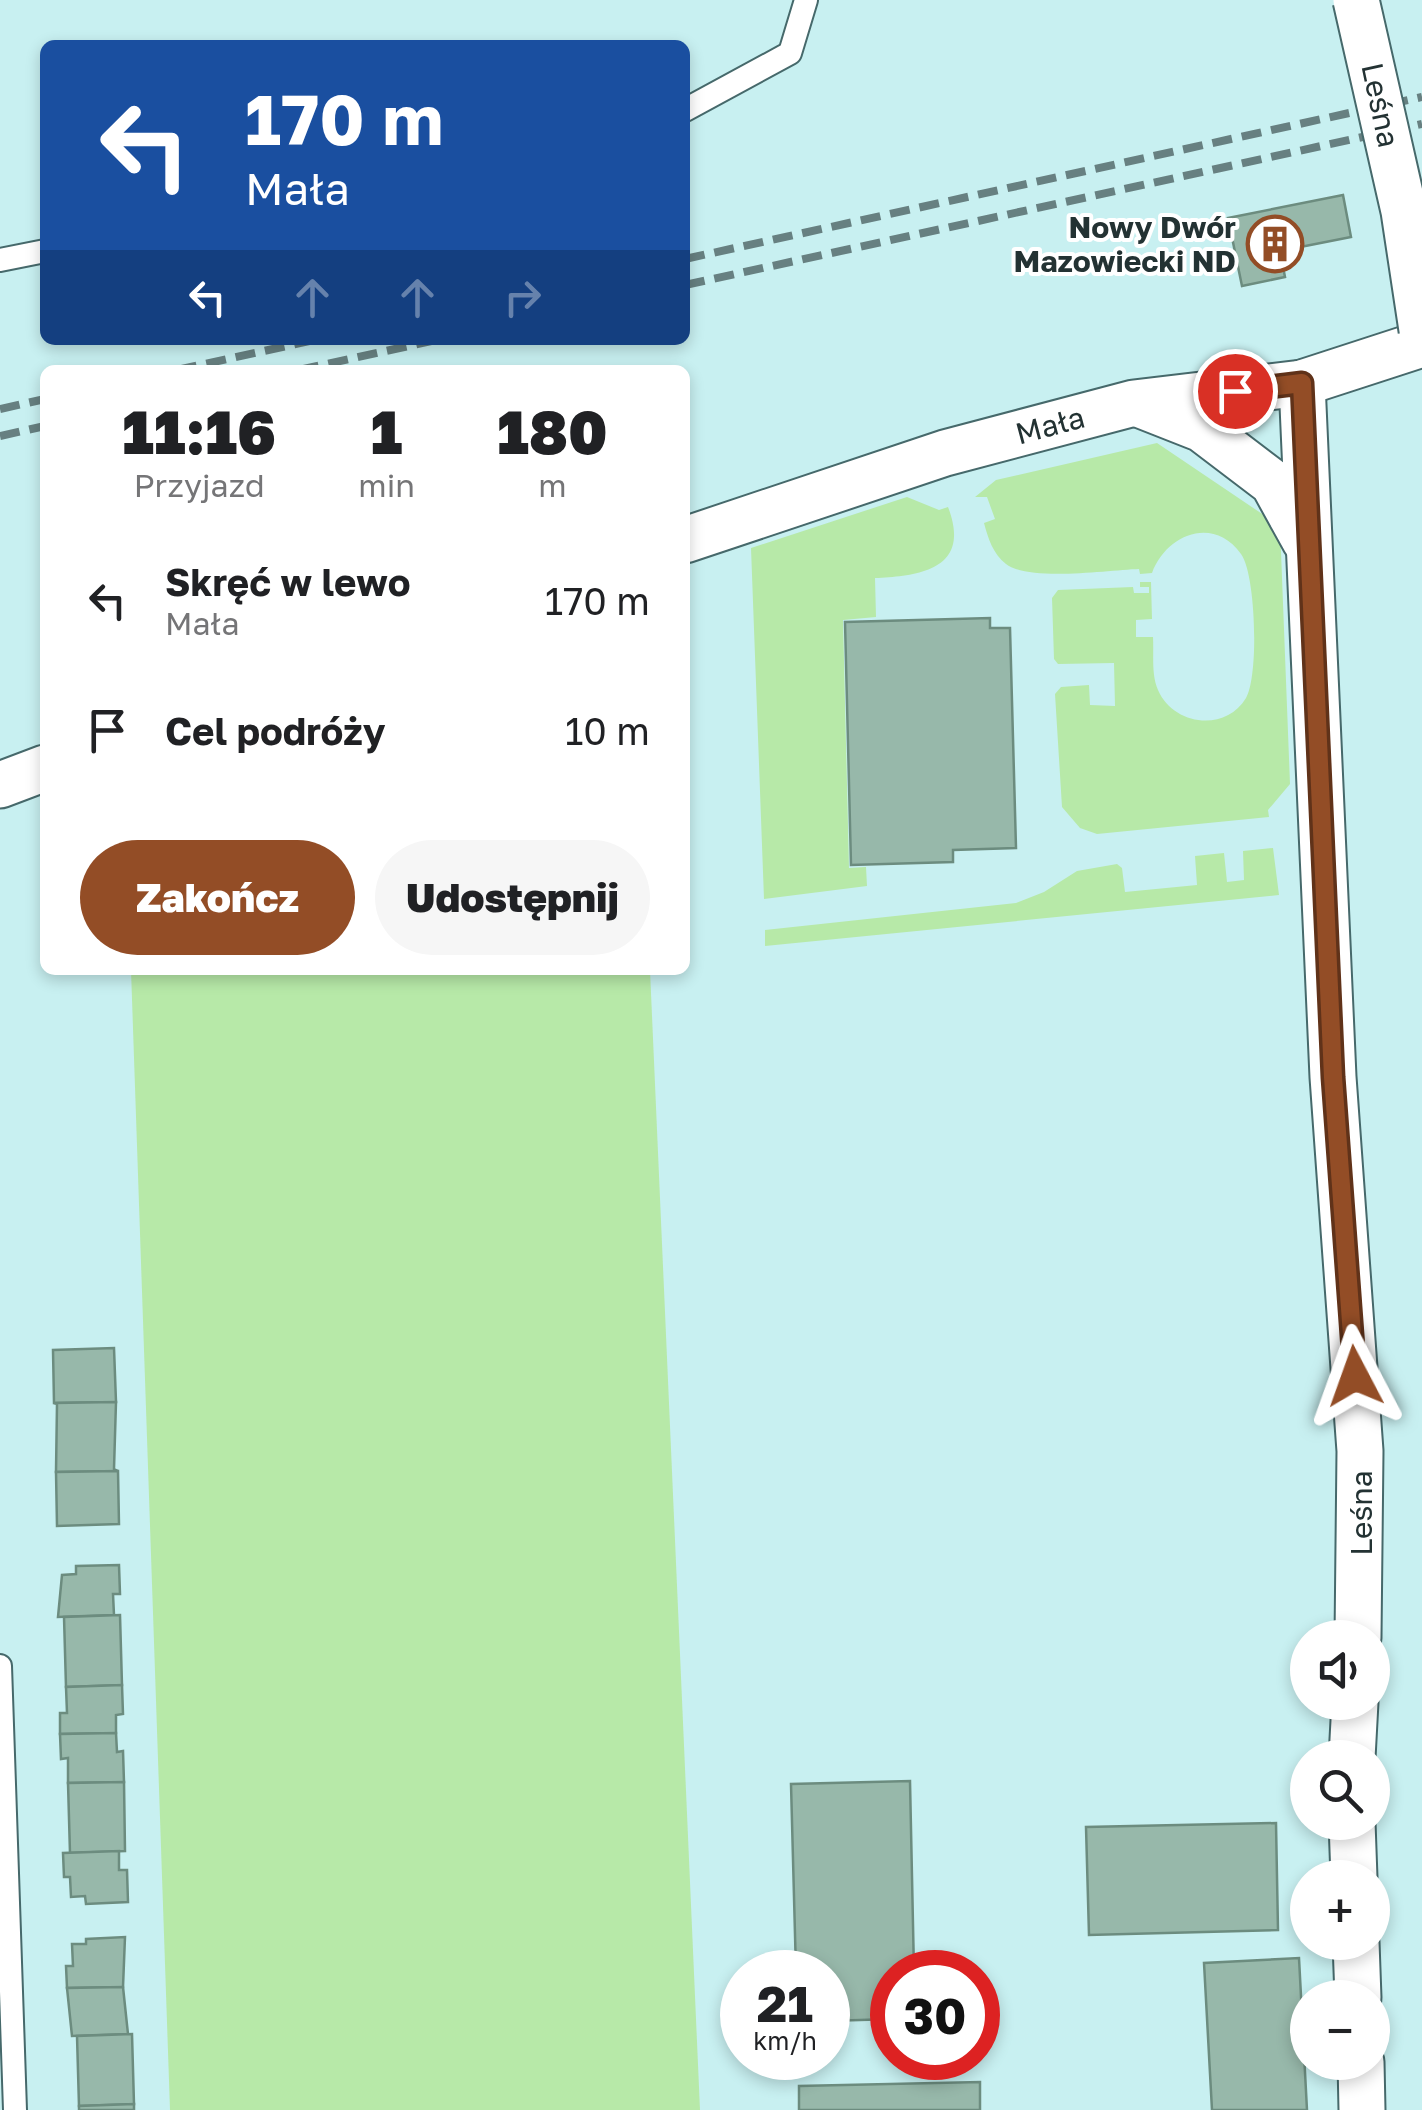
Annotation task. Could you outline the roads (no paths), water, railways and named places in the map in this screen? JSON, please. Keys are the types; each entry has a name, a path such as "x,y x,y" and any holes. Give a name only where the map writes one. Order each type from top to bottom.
{"street":[{"name":"Leśna","path":"1356,0 1404,211 1422,330"},
{"name":"Mała","path":"690,538 945,454 1134,403 1302,383 1422,344"},
{"name":"Leśna","path":"1302,383 1333,1077 1360,1451 1358,1620"},
{"name":"Leśna","path":"1134,403 1202,429 1273,482 1310,549"},
{"path":"0,785 40,770"},
{"path":"1361,2080 1362,2110"}],"lane":[{"path":"690,107 790,53 806,0"},
{"path":"0,260 40,252"},
{"path":"0,1666 16,2110"}],"railway":[{"path":"690,258 1422,97"},
{"path":"690,284 1422,124"},
{"path":"200,365 291,345"},
{"path":"322,365 413,345"},
{"path":"0,409 40,400"},
{"path":"0,436 40,427"}],"place":[{"name":"Nowy Dwór Mazowiecki ND","path":"1275,244"}]}
